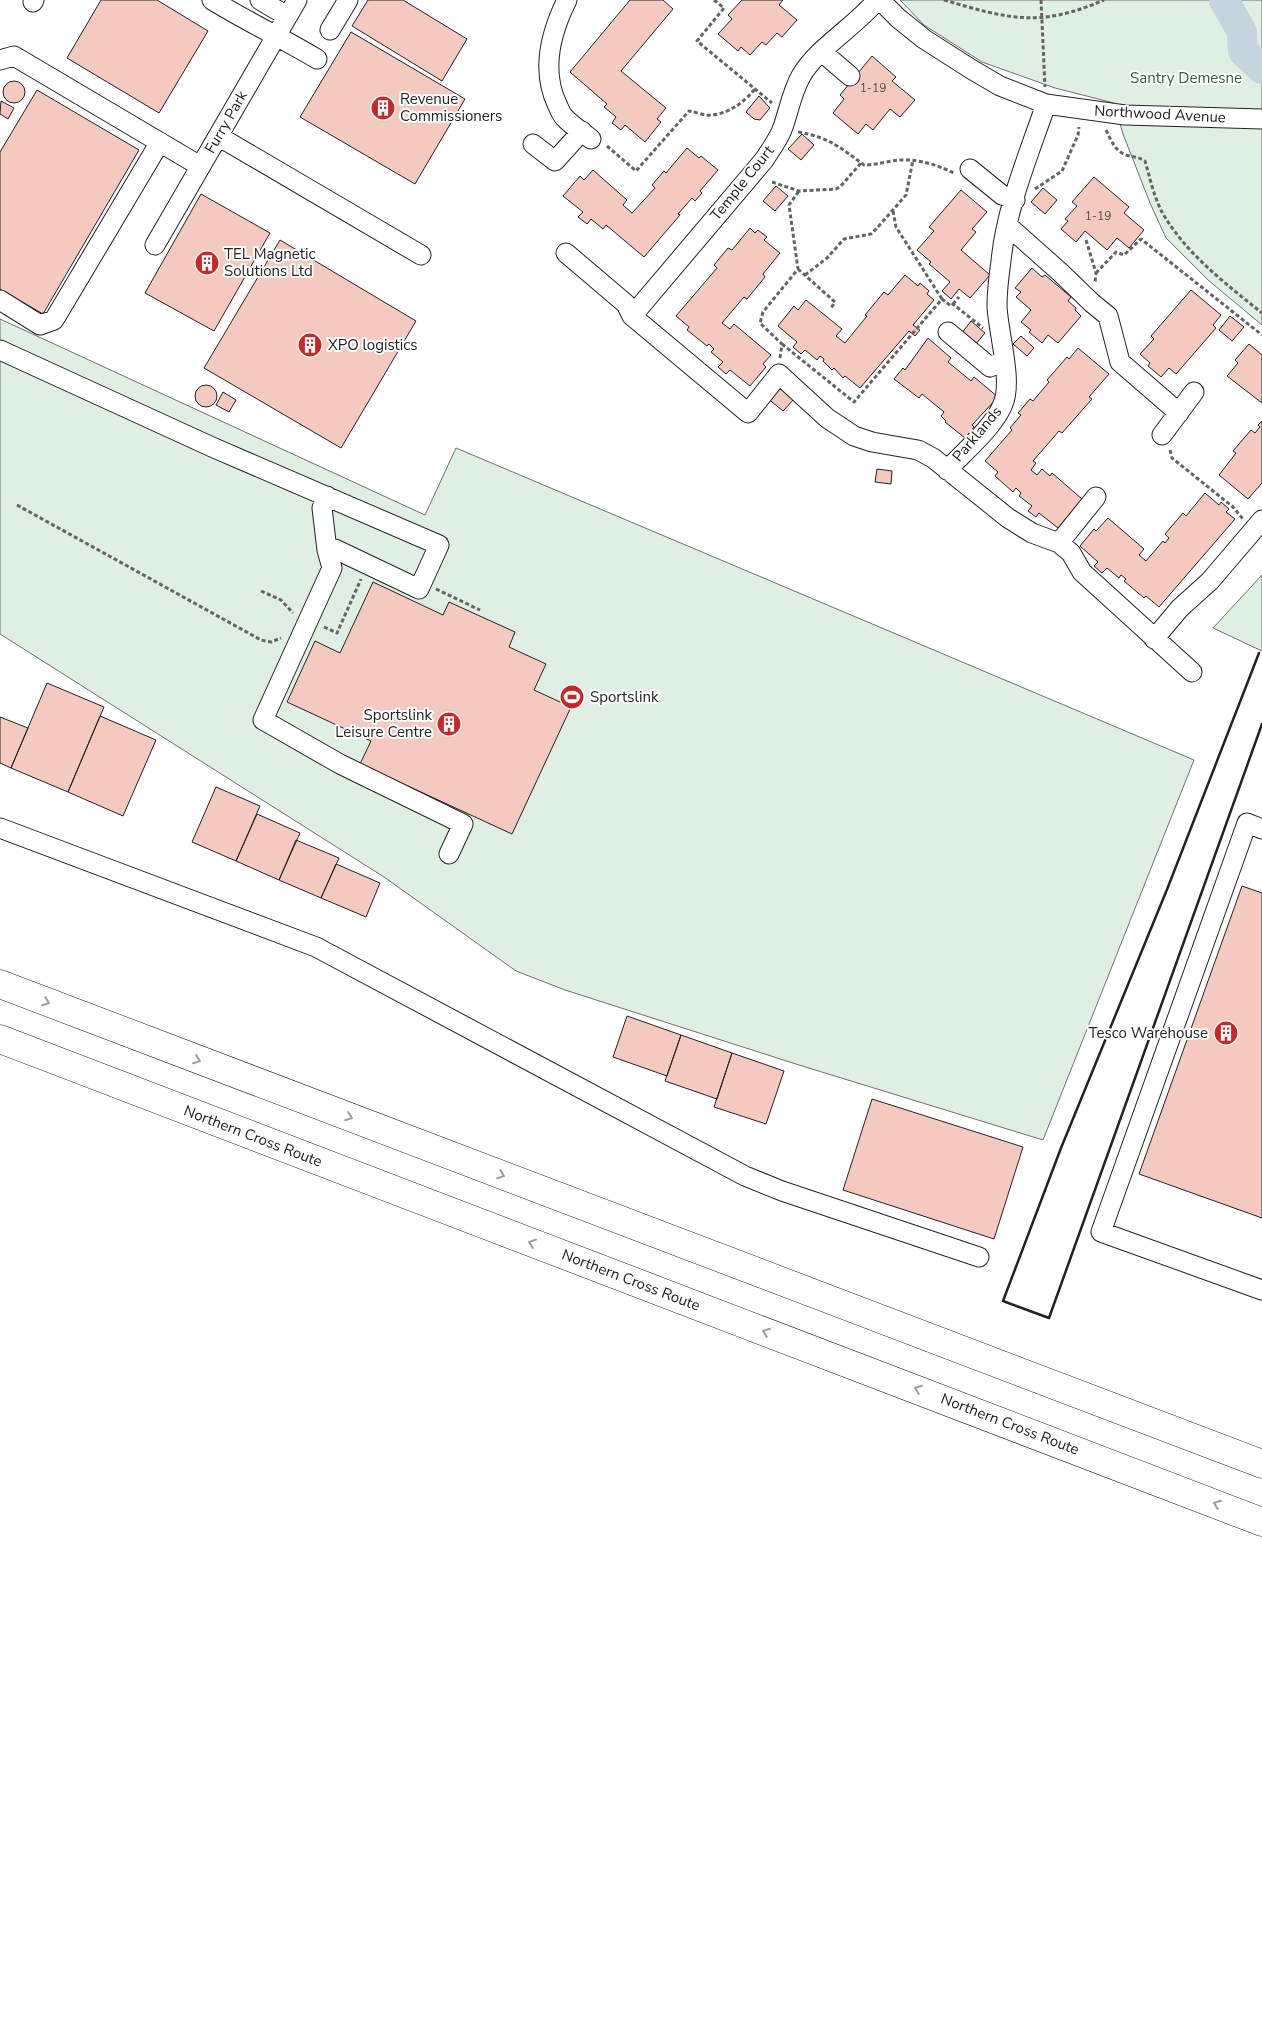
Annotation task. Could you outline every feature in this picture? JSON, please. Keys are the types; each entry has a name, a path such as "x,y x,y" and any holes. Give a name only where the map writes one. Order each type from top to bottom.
{"highway":[{"path":"0,984 1262,1464"},
{"name":"Northern Cross Route","path":"0,1039 1262,1522"}],"street":[{"path":"212,0 260,29 277,35 317,59"},
{"path":"260,0 287,16"},
{"name":"Furry Park","path":"155,245 297,0"},
{"path":"330,30 348,0"},
{"path":"533,144 555,162 591,137 563,116 551,91 548,71 550,49 559,16 567,0"},
{"name":"Temple Court","path":"632,316 764,160 777,141 790,101 802,75 822,52 879,0"},
{"name":"Northwood Avenue","path":"879,0 924,39 1000,86 1125,115 1257,119"},
{"path":"822,52 850,76"},
{"path":"0,60 14,56 200,166"},
{"name":"Parklands","path":"1046,96 1011,212 1001,260 997,306 1006,392 1003,404 992,422 947,470 1008,518 1032,533 1059,543 1071,554 1082,572 1192,672"},
{"path":"218,136 421,255"},
{"path":"0,300 40,325 54,320 160,142"},
{"path":"963,171 1002,195 1011,212 1061,273 1108,316 1120,362 1178,413"},
{"path":"1011,212 1069,263"},
{"path":"566,253 626,304 632,316 748,413 779,374 827,418 854,436 872,442 918,450 933,458 947,470"},
{"path":"948,332 990,367 1003,353"},
{"path":"0,350 212,447 439,545 419,589 335,548 327,550"},
{"path":"1162,435 1194,392"},
{"path":"327,496 322,508 327,550 332,568 263,720 340,764 463,824 449,854"},
{"path":"1059,543 1096,497"},
{"path":"1154,639 1180,608 1210,581 1258,525"},
{"path":"1262,829 1247,823 1101,1232 1262,1290"},
{"path":"0,828 316,948 745,1176 782,1191 979,1257"}],"path":[{"path":"714,0 724,8 698,41 755,88 793,132 817,135 838,145 864,165 883,164 898,160 913,160 963,171"},
{"path":"944,0 1021,19 1041,18 1079,11 1104,0"},
{"path":"1041,0 1046,96"},
{"path":"591,137 636,171 689,111 711,116 730,110 746,99 755,88"},
{"path":"1011,212 1027,195 1062,171 1078,135 1079,127"},
{"path":"1106,130 1116,150 1145,161 1162,212 1186,245 1230,287 1262,313"},
{"path":"805,276 827,258 844,239 871,234 906,194 913,160"},
{"path":"772,182 800,191 836,189 861,163"},
{"path":"800,191 789,205 798,269 835,302 831,308"},
{"path":"893,210 896,227 942,299 950,306 958,297"},
{"path":"1086,240 1096,273 1092,303"},
{"path":"1096,273 1116,252 1124,255 1141,240 1262,334"},
{"path":"798,269 763,312 760,323 782,344 854,402 942,299"},
{"path":"953,304 1003,353"},
{"path":"779,374 782,344"},
{"path":"1162,435 1165,438 1172,458 1258,525"},
{"path":"17,505 261,640 271,642 289,636"},
{"path":"422,583 480,610"}],"green space":[{"name":"Santry Demesne","path":"900,0 1262,0 1262,325 1208,280 1166,238 1123,134 1114,103 1055,88 982,62 924,25"},
{"name":"Sportslink","path":"0,319 425,515 456,448 1194,760 1043,1140 565,990 516,971 384,877 0,634"},
{"path":"1262,575 1262,651 1213,628"}],"building":[{"path":"101,0 157,0 208,31 159,113 67,58"},
{"name":"Revenue Commissioners","path":"368,0 403,0 467,39 442,81 352,26"},
{"path":"630,0 663,0 673,9 621,71 666,108 657,119 661,122 645,142 625,125 621,130 612,123 616,117 604,107 607,104 570,72"},
{"path":"742,0 783,0 779,5 797,20 782,37 777,33 766,45 762,42 750,55 741,47 738,51 718,34 732,19 728,15"},
{"name":"Revenue Commissioners","path":"351,32 465,99 415,184 300,117"},
{"path":"872,56 896,77 892,81 915,100 900,117 890,109 873,130 866,124 858,134 833,113 844,99 840,95"},
{"path":"14,81 22,84 25,92 22,100 14,103 6,100 3,92 6,84"},
{"path":"37,90 139,150 43,314 0,289 0,152"},
{"path":"759,96 770,108 760,120 754,119 746,112"},
{"path":"1,101 14,108 8,119 0,114"},
{"path":"802,134 814,145 801,160 788,149"},
{"path":"687,148 699,158 701,156 718,170 700,191 702,193 695,201 692,198 644,257 606,225 603,229 591,219 587,224 578,217 583,212 563,196 580,176 584,180 593,170 627,200 623,205 632,213 655,188 652,185 664,171 666,173"},
{"path":"1094,177 1129,207 1124,213 1144,230 1129,248 1117,238 1107,250 1085,231 1076,242 1061,229 1068,221 1065,219 1077,206 1072,202"},
{"path":"776,186 788,196 775,211 763,201"},
{"path":"1043,188 1057,200 1045,214 1031,202"},
{"path":"961,190 987,212 972,229 976,232 961,250 990,275 970,298 959,289 951,299 942,291 950,282 929,264 931,262 917,250 934,231 929,227"},
{"name":"TEL Magnetic Solutions Ltd","path":"201,194 270,233 214,331 145,293"},
{"path":"750,228 755,233 758,230 767,237 764,240 780,253 763,274 765,277 747,299 744,297 722,323 730,329 734,324 771,355 763,364 766,367 750,386 730,370 726,374 718,367 723,362 711,352 714,349 709,344 707,346 687,330 689,327 676,316 717,268 714,265 728,248 732,250"},
{"name":"XPO logistics","path":"280,240 416,321 341,448 204,368"},
{"path":"1032,268 1042,277 1045,275 1071,297 1068,301 1081,316 1058,343 1048,335 1042,343 1021,322 1031,310 1016,297 1021,292 1015,288"},
{"path":"905,275 918,286 920,283 929,291 927,294 934,300 913,325 920,330 915,336 909,331 860,388 845,376 843,378 834,368 832,370 820,356 817,360 805,350 801,354 793,347 797,342 778,326 794,306 798,310 806,300 842,329 836,336 845,343 884,292 888,295"},
{"path":"1191,290 1221,315 1213,325 1216,328 1176,374 1169,368 1161,377 1148,366 1150,363 1140,354 1154,339 1151,336"},
{"path":"1230,316 1244,327 1232,341 1219,330"},
{"path":"971,321 985,333 975,345 961,334"},
{"path":"1021,336 1034,348 1027,356 1013,344"},
{"path":"928,338 951,358 948,362 971,381 974,377 998,397 972,425 974,427 965,438 945,422 941,416 944,412 922,394 919,398 894,379 903,368 905,370"},
{"path":"1249,344 1262,355 1262,403 1227,376 1238,363 1235,360"},
{"path":"1078,348 1109,374 1089,397 1092,399 1062,433 1059,431 1033,461 1036,463 1031,470 1037,475 1042,469 1050,476 1052,473 1082,499 1058,528 1039,513 1036,517 1028,511 1032,506 1019,496 1021,493 1016,488 1013,492 995,476 998,472 985,461 1012,430 1010,428 1021,415 1018,413 1030,399 1033,401 1049,382 1047,380 1067,357 1069,359"},
{"path":"778,384 795,398 783,411 766,397"},
{"path":"206,385 214,388 217,396 214,404 206,407 198,404 195,396 198,388"},
{"path":"223,392 236,400 229,412 216,405"},
{"path":"1262,421 1262,483 1248,499 1219,475 1236,453 1233,451 1251,430 1255,433"},
{"path":"877,469 892,471 891,484 875,482"},
{"path":"1205,493 1219,505 1221,502 1229,509 1226,512 1235,519 1159,607 1146,596 1144,598 1124,581 1126,579 1121,575 1119,578 1107,568 1102,573 1094,566 1098,562 1080,546 1094,529 1096,531 1108,518 1144,549 1139,555 1146,561 1163,541 1165,543 1169,538 1165,534 1183,513 1186,516"},
{"name":"Sportslink Leisure Centre","path":"373,582 443,615 449,602 515,632 509,647 546,664 534,690 571,707 512,834 360,764 371,741 287,702 315,641 340,653"},
{"path":"47,683 104,707 68,792 11,768"},
{"path":"100,716 156,740 123,816 68,792"},
{"path":"0,717 28,728 11,768 0,763"},
{"path":"216,787 260,806 236,861 192,842"},
{"path":"257,814 300,833 279,880 236,861"},
{"path":"296,840 339,858 321,898 279,880"},
{"path":"336,864 380,883 366,917 321,898"},
{"name":"Tesco Warehouse","path":"1242,886 1262,893 1262,1218 1139,1174"},
{"path":"627,1016 681,1035 667,1076 613,1057"},
{"path":"681,1035 732,1053 717,1099 665,1081"},
{"path":"732,1053 784,1071 766,1124 714,1107"},
{"path":"872,1099 1023,1147 994,1239 843,1190"}],"waterway":[{"path":"1224,0 1242,32 1243,51 1262,69"}],"wall":[{"path":"1259,653 1168,887 1061,1148 1003,1301 1049,1318 1262,724"}],"place":[{"name":"Revenue Commissioners","path":"383,108"},
{"name":"TEL Magnetic Solutions Ltd","path":"207,263"},
{"name":"XPO logistics","path":"310,345"},
{"name":"Sportslink","path":"572,697"},
{"name":"Sportslink Leisure Centre","path":"449,724"},
{"name":"Tesco Warehouse","path":"1226,1033"}]}
